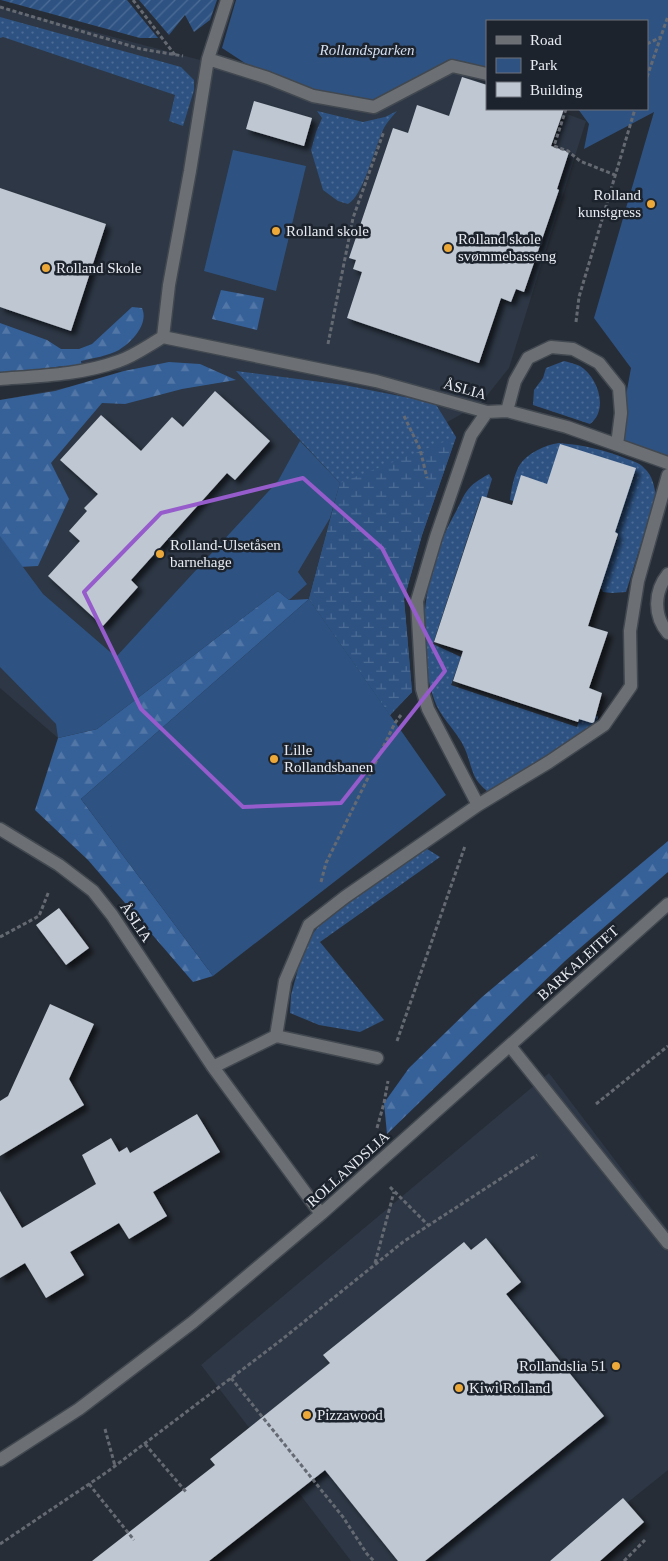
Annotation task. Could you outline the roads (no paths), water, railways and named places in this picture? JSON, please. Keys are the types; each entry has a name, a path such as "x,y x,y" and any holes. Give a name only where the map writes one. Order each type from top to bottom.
{"street":[{"path":"0,379 51,375 120,361 163,337 169,286 208,59 227,0"},
{"path":"208,59 268,78 312,96 374,107 452,66 486,74"},
{"name":"ÅSLIA","path":"163,337 376,381 487,412 507,410 567,427 668,463"},
{"path":"507,410 515,381 528,358 551,347 573,349 599,363 619,388 621,413 616,445"},
{"path":"478,805 428,709 422,689 417,601 436,537 471,435 487,412"},
{"path":"276,1036 285,981 309,925 345,897 478,805 549,762 604,725 631,686 630,631 634,602 638,581 668,475"},
{"path":"668,574 659,587 657,600 658,614 663,628 668,633"},
{"path":"634,602 657,600"},
{"name":"ÅSLIA","path":"0,829 59,865 93,891 112,915 213,1067 321,1214"},
{"name":"BARKALEITET","path":"510,1046 668,904"},
{"path":"213,1067 276,1036 377,1058"},
{"path":"510,1046 668,1243"},
{"name":"ROLLANDSLIA","path":"0,1460 79,1409 193,1322 321,1214 510,1046"}],"place":[{"name":"Rolland kunstgress","path":"651,204"},
{"name":"Rolland skole","path":"276,231"},
{"name":"Rolland skole svømmebasseng","path":"448,248"},
{"name":"Rolland Skole","path":"46,268"},
{"name":"Rolland-Ulsetåsen barnehage","path":"160,554"},
{"name":"Lille Rollandsbanen","path":"274,759"},
{"name":"Rollandslia 51","path":"616,1366"},
{"name":"Kiwi Rolland","path":"459,1388"},
{"name":"Pizzawood","path":"307,1415"}],"park label":[{"name":"Rollandsparken","path":"367,50"}]}
